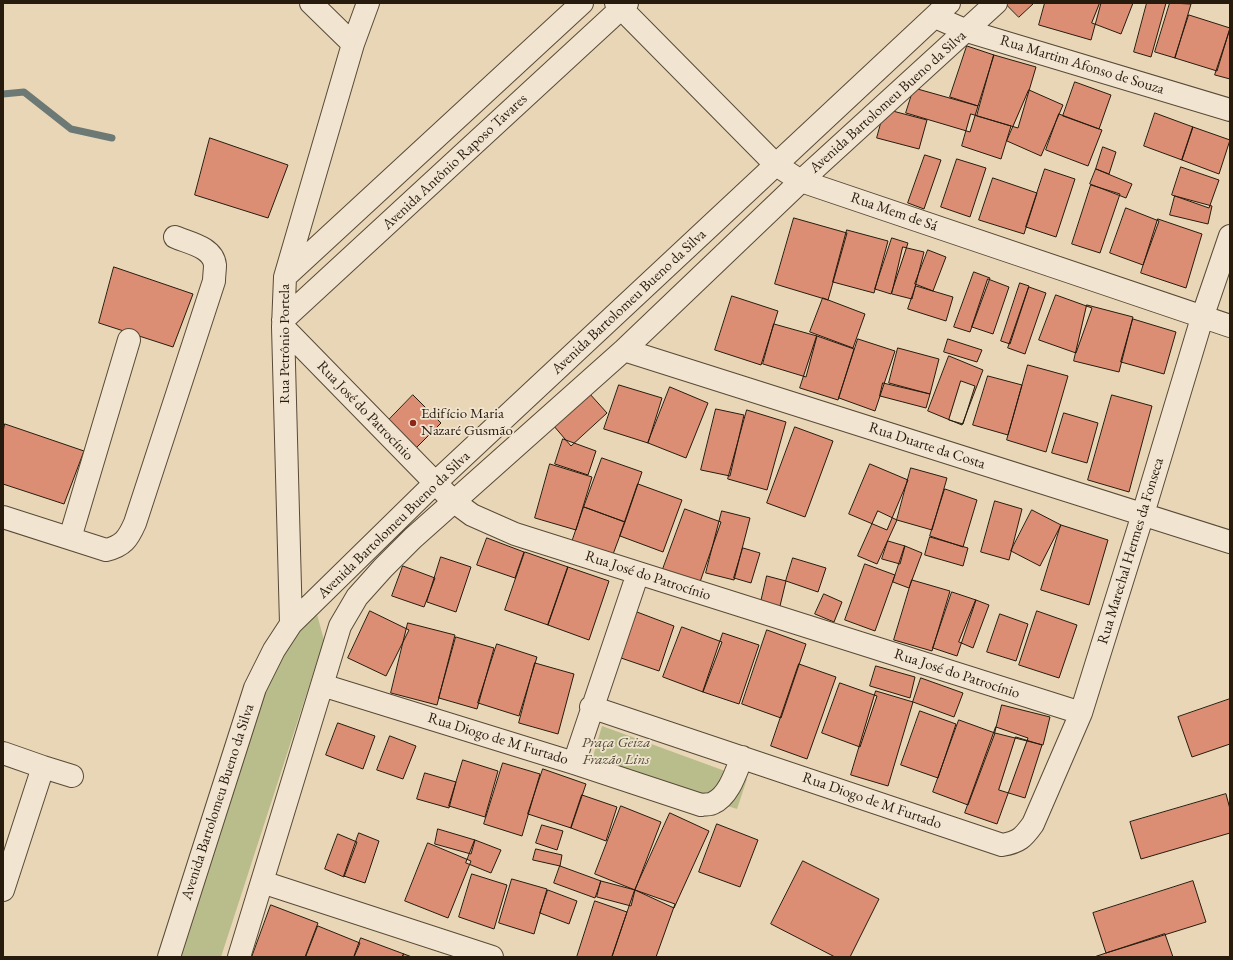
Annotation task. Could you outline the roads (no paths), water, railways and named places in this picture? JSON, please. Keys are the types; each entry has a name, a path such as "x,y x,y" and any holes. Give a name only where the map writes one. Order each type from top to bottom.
{"street":[{"path":"311,3 353,44"},
{"name":"Rua Petrônio Portela","path":"291,624 283,324 285,277 353,44 368,3"},
{"name":"Avenida Antônio Raposo Tavares","path":"285,277 582,3"},
{"name":"Avenida Bartolomeu Bueno da Silva","path":"239,957 340,626 358,597 383,568 413,538 624,350 801,181 996,3"},
{"name":"Avenida Antônio Raposo Tavares","path":"283,324 621,5"},
{"name":"Rua Mem de Sá","path":"621,5 776,165 801,181 1202,318 1230,326"},
{"name":"Avenida Bartolomeu Bueno da Silva","path":"168,957 255,688 274,650 291,624 435,483 942,10"},
{"name":"Rua Martim Afonso de Souza","path":"942,10 966,31 1230,110"},
{"name":"Rua Marechal Hermes da Fonseca","path":"1002,845 1015,843 1026,834 1033,824 1081,712 1202,318 1230,236"},
{"path":"3,516 106,550 118,547 129,537 135,524 214,281 215,264 209,252 175,237"},
{"name":"Rua José do Patrocínio","path":"283,324 435,483 453,501 472,515 515,534 1081,712"},
{"path":"70,538 129,340"},
{"name":"Rua Duarte da Costa","path":"624,350 1230,542"},
{"path":"574,763 591,707 638,573"},
{"path":"311,606 340,626"},
{"name":"Rua Diogo de M Furtado","path":"322,685 574,763 701,805 713,804 724,794 732,782 742,757"},
{"name":"Rua Diogo de M Furtado","path":"591,707 1002,845"},
{"path":"3,753 72,776"},
{"path":"4,886 43,767"},
{"path":"262,882 492,957"}],"waterway":[{"path":"3,94 24,92 71,129 112,138"}],"place":[{"name":"Edifício Maria Nazaré Gusmão","path":"413,423"}],"park label":[{"name":"Praça Geiza Frazão Lins","path":"616,752"}]}
